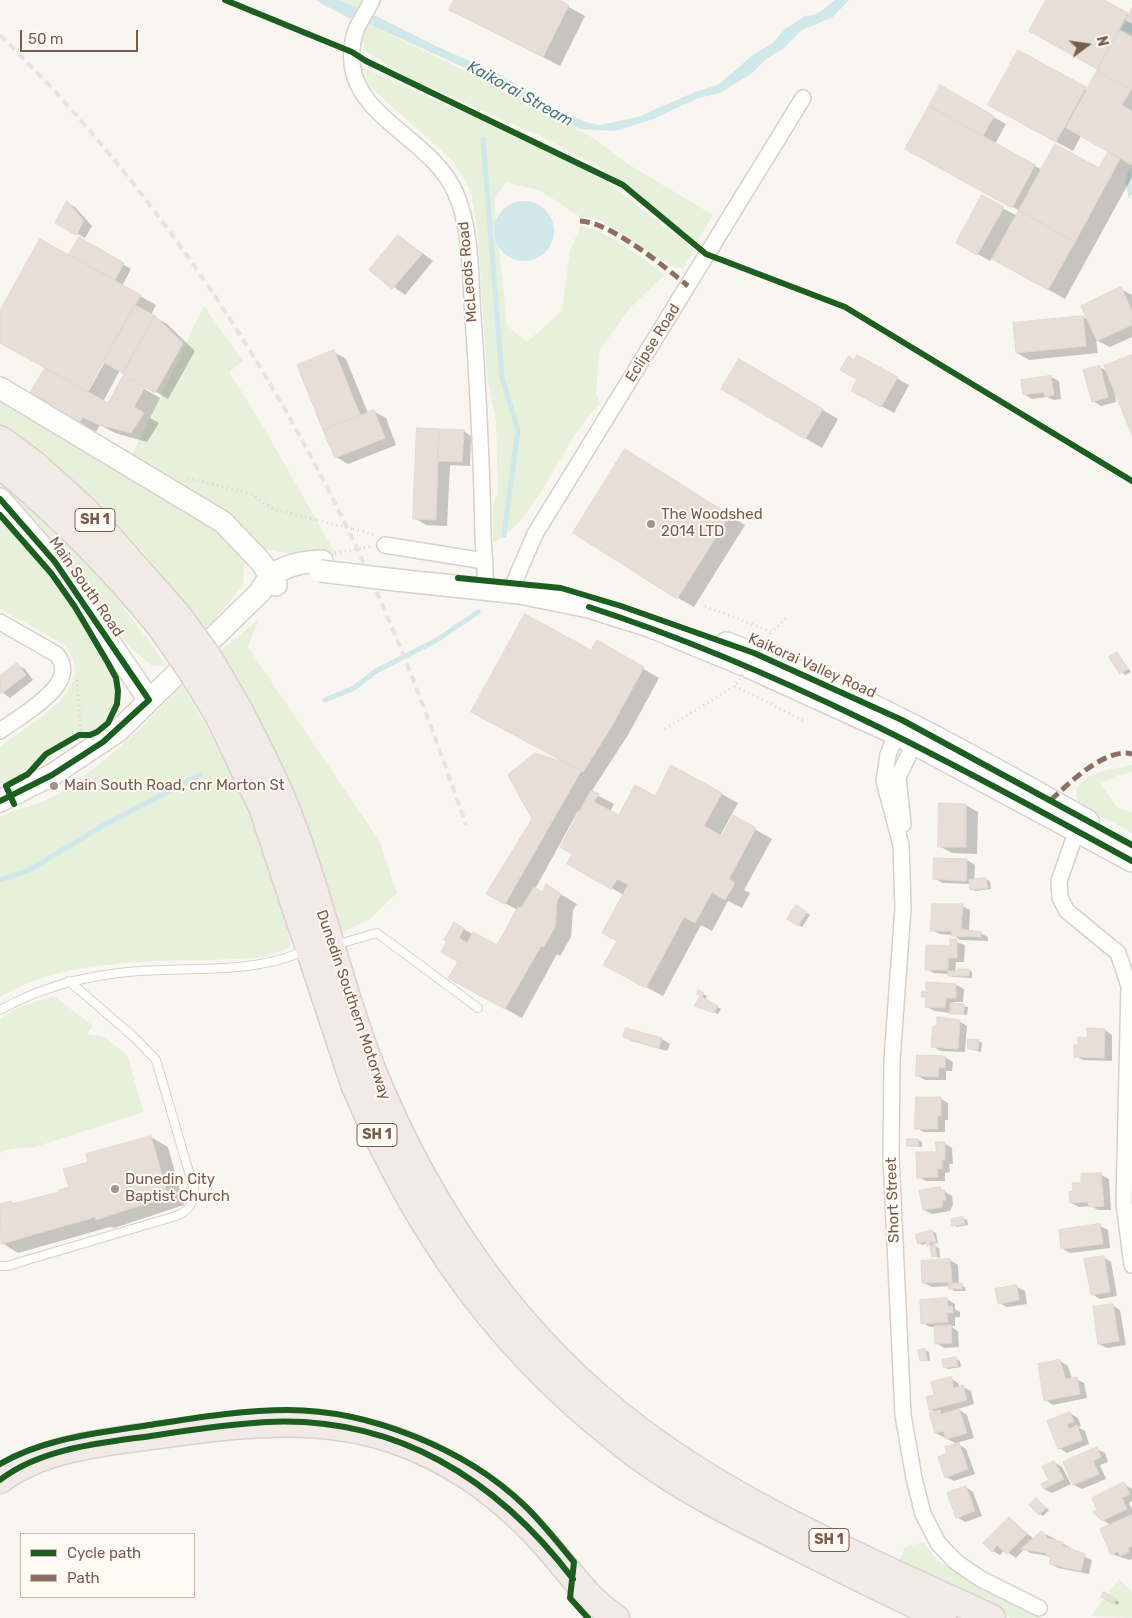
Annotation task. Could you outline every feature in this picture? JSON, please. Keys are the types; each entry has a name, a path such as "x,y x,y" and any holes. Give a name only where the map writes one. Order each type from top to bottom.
{"highway":[{"name":"Dunedin Southern Motorway","path":"0,439 34,464 86,511 168,619 190,669 227,710 288,812 359,1032 398,1130 429,1192 451,1226 477,1265 533,1334 615,1412 671,1452 763,1507 872,1562 992,1618"},
{"name":"Dunedin Southern Motorway","path":"0,465 78,533 120,578 168,619"},
{"name":"Dunedin Southern Motorway","path":"227,710 262,807 354,1084 370,1121 424,1224 492,1319 519,1350 572,1402 639,1456 718,1507 943,1618"},
{"path":"0,1480 12,1471 48,1456 84,1446 228,1425 269,1422 305,1424 345,1427 386,1436 449,1464 498,1498 526,1524 598,1606 616,1618"}],"main road":[{"path":"0,388 224,522 243,541 269,584 118,731 82,741 52,775 0,801"},
{"name":"Main South Road","path":"0,499 55,562 149,700"},
{"name":"Kaikorai Valley Road","path":"269,584 294,564 325,565 397,576 485,577 514,587 589,607 649,626 751,668 905,739 1079,824 1132,846"},
{"name":"Kaikorai Valley Road","path":"514,587 561,588 621,606 754,653 902,720 1079,824 1132,861"}],"street":[{"name":"McLeods Road","path":"371,3 357,28 352,55 352,67 359,90 378,112 438,165 456,192 466,227 480,423 485,577"},
{"name":"Eclipse Road","path":"514,587 535,534 803,98"},
{"path":"385,545 485,577"},
{"path":"0,622 56,654 61,660 64,670 60,683 52,692 0,731"},
{"name":"Short Street","path":"905,739 898,777 904,834 901,845 904,908 892,1060 891,1156 903,1415 914,1478 923,1514 938,1543 956,1562 981,1578 1039,1608"},
{"path":"1079,824 1059,881 1060,898 1067,911 1118,953 1129,986 1124,1203 1132,1265"}],"lane":[{"path":"342,942 378,933 478,1008"},
{"path":"0,1010 33,993 70,981 119,973 224,968 270,963 298,953"},
{"path":"0,1266 7,1266 176,1216 191,1206 194,1199 194,1189 156,1060 136,1038 70,981"}],"path":[{"path":"180,476 251,494 272,509 375,533 385,545"},
{"path":"325,565 334,553 364,548"},
{"path":"705,606 772,632"},
{"path":"665,729 735,686 772,632 787,617"},
{"path":"64,670 76,676 82,741"},
{"path":"735,686 804,721"}],"green space":[{"path":"338,0 363,0 358,8"},
{"path":"369,24 504,90 593,138 628,164 713,215 697,241 693,240 599,167 540,136 408,78 365,51 362,38"},
{"path":"364,68 545,149 609,183 694,250 683,269 671,266 596,218 580,217 541,191 506,182 494,200 507,326 527,342 562,311 570,251 581,225 614,240 664,275 630,308 599,351 596,395 600,403 578,430 540,492 518,523 506,535 493,543 493,504 495,497 498,496 496,421 487,376 477,226 470,190 454,162 368,85"},
{"path":"204,306 243,361 229,372 260,421 337,556 290,554 265,549 242,531 131,457"},
{"path":"0,402 47,430 150,485 234,543 244,562 243,585 201,636 144,553 73,482 0,427"},
{"path":"0,482 64,535 101,576 167,666 152,666 130,647 57,554 0,493"},
{"path":"0,519 46,573 98,648 113,680 115,695 108,717 97,728 44,757 0,786 0,747 57,704 68,690 74,676 74,661 65,645 0,609"},
{"path":"259,619 248,647 380,842 397,893 370,919 341,933 288,787 215,655"},
{"path":"182,685 217,747 262,844 283,912 291,947 264,957 95,966 62,972 30,982 0,997 0,817 50,798 86,774 120,746"},
{"path":"1132,765 1132,772 1115,776 1101,784 1117,807 1132,813 1132,833 1078,803 1076,788 1081,782 1094,774"},
{"path":"54,996 93,1026 87,1034 105,1037 128,1056 143,1112 35,1147 11,1149 0,1153 0,1019 33,1002"},
{"path":"924,1542 937,1560 1040,1618 1010,1618 898,1565 905,1547"},
{"path":"1119,1579 1132,1592 1132,1618 1091,1616"}],"water":[{"path":"315,0 338,0 358,8 351,19"},
{"name":"Kaikorai Stream","path":"835,0 849,0 833,17 802,30 784,48 766,59 751,74 720,93 698,98 653,119 615,131 581,129 559,119 489,79 369,24 374,15 438,47 501,75 546,105 589,123 600,125 638,117 695,92 718,85 754,54 773,43 784,30 805,16 814,15 823,10"},
{"path":"1126,21 1132,24 1132,35 1121,29"},
{"path":"1131,165 1132,194 1129,199 1125,181"},
{"path":"524,201 540,206 545,210 549,215 554,231 549,247 545,252 540,256 524,261 508,256 503,252 499,247 494,231 499,215 503,210 508,206"}],"building":[{"path":"454,0 559,0 569,5 543,57 449,10"},
{"path":"1046,0 1104,0 1128,13 1097,69 1029,31"},
{"path":"1132,8 1132,23 1126,20"},
{"path":"1119,30 1132,37 1132,90 1097,71"},
{"path":"1018,50 1086,87 1056,142 988,105"},
{"path":"1097,71 1131,89 1122,105 1132,111 1132,165 1066,128"},
{"path":"940,85 994,116 983,136 929,106"},
{"path":"929,106 1035,165 1012,208 905,149"},
{"path":"1055,144 1099,168 1108,152 1120,159 1075,242 1019,210"},
{"path":"982,195 1004,207 977,255 956,243"},
{"path":"67,201 84,221 76,235 55,223"},
{"path":"1019,210 1075,242 1048,290 992,259"},
{"path":"398,235 422,254 392,289 369,270"},
{"path":"79,237 124,263 115,280 69,255"},
{"path":"40,239 141,295 87,391 0,343 0,311"},
{"path":"1121,287 1132,311 1132,325 1097,341 1081,306"},
{"path":"135,305 155,316 123,373 103,362"},
{"path":"155,316 183,343 155,393 122,374"},
{"path":"1083,316 1086,346 1016,353 1013,323"},
{"path":"334,350 360,415 323,430 297,365"},
{"path":"857,355 898,377 881,407 851,391 857,379 840,370 848,356 854,360"},
{"path":"1132,355 1132,435 1104,366"},
{"path":"739,359 823,409 805,439 721,389"},
{"path":"1100,366 1108,397 1092,402 1083,370"},
{"path":"45,368 108,403 123,376 145,387 134,407 144,413 131,433 97,424 83,417 79,423 29,395"},
{"path":"1051,376 1054,395 1045,397 1044,392 1023,395 1021,380"},
{"path":"374,410 385,438 335,458 323,430"},
{"path":"417,428 439,429 436,520 413,519"},
{"path":"439,429 464,430 462,462 438,461"},
{"name":"The Woodshed 2014 LTD","path":"625,449 730,515 677,599 573,533"},
{"path":"525,614 591,650 597,640 644,667 612,726 583,772 471,712"},
{"path":"1117,652 1128,669 1120,674 1109,657"},
{"path":"17,663 26,675 1,694 0,676"},
{"path":"535,753 566,763 581,771 505,904 486,894 532,819 508,775"},
{"path":"671,765 722,793 704,826 722,836 733,815 756,828 729,879 735,883 725,900 712,892 695,923 684,917 646,988 603,965 617,941 602,933 628,885 617,879 611,889 567,864 572,854 560,847 591,790 599,794 594,802 619,815 635,785 655,796"},
{"path":"939,803 966,804 966,847 938,847"},
{"path":"934,858 967,859 966,881 933,879"},
{"path":"986,878 988,888 970,890 969,880"},
{"path":"546,884 561,894 557,901 555,927 544,947 541,946 505,1009 448,978 458,962 441,952 447,941 444,940 454,922 464,928 459,938 467,943 473,932 497,945 518,907 521,908 534,887 543,892"},
{"path":"932,904 963,904 961,929 981,932 981,937 951,936 952,931 931,931"},
{"path":"796,905 807,912 798,926 787,919"},
{"path":"950,939 957,939 957,958 948,958 948,970 925,970 926,945 950,946"},
{"path":"958,969 969,969 969,976 948,976 948,971 958,971"},
{"path":"926,982 956,984 956,998 946,998 945,1008 925,1007 926,997 921,997 922,991 926,992"},
{"path":"699,990 704,993 702,997 718,1006 714,1013 694,1006 700,996 697,994"},
{"path":"951,1003 964,1004 964,1014 950,1014"},
{"path":"937,1017 960,1020 958,1049 931,1047 933,1026 937,1026"},
{"path":"626,1028 662,1038 659,1048 623,1037"},
{"path":"1087,1028 1105,1029 1104,1058 1074,1057 1074,1045 1078,1045 1078,1037 1087,1038"},
{"path":"968,1039 979,1040 978,1050 968,1049"},
{"path":"917,1055 945,1056 945,1068 939,1067 938,1077 916,1076"},
{"path":"916,1097 941,1097 941,1116 938,1116 937,1129 915,1129"},
{"name":"Dunedin City Baptist Church","path":"151,1136 168,1196 96,1220 95,1217 1,1244 0,1204 11,1201 12,1204 59,1192 59,1190 69,1187 63,1169 88,1162 86,1154"},
{"path":"907,1139 918,1139 919,1146 907,1146"},
{"path":"936,1142 945,1142 945,1160 942,1160 942,1169 937,1169 938,1177 917,1178 916,1152 936,1152"},
{"path":"1101,1173 1104,1206 1089,1207 1088,1202 1070,1203 1069,1192 1073,1191 1072,1183 1081,1183 1081,1174"},
{"path":"940,1187 940,1191 944,1190 946,1200 943,1200 942,1207 923,1210 919,1191"},
{"path":"963,1217 965,1224 952,1226 951,1219"},
{"path":"1100,1224 1103,1244 1061,1249 1059,1230"},
{"path":"932,1230 936,1242 929,1242 930,1245 927,1246 926,1241 918,1244 915,1235"},
{"path":"935,1245 937,1256 932,1257 930,1246"},
{"path":"1104,1256 1110,1292 1091,1295 1084,1259"},
{"path":"950,1259 952,1282 922,1283 921,1261"},
{"path":"949,1283 962,1283 962,1289 949,1289"},
{"path":"1017,1285 1019,1300 998,1304 995,1289"},
{"path":"947,1298 948,1307 952,1306 953,1313 947,1313 948,1322 921,1324 920,1300"},
{"path":"1113,1304 1119,1341 1098,1344 1093,1307"},
{"path":"951,1325 952,1343 935,1344 934,1326"},
{"path":"925,1349 927,1360 920,1361 918,1350"},
{"path":"956,1357 958,1366 944,1368 942,1360"},
{"path":"1060,1360 1066,1379 1077,1377 1080,1394 1044,1401 1038,1364"},
{"path":"951,1377 954,1388 963,1385 967,1400 929,1410 926,1397 934,1395 931,1382"},
{"path":"959,1409 967,1433 946,1439 943,1431 935,1433 929,1413 940,1410 941,1414"},
{"path":"1070,1412 1074,1422 1067,1424 1069,1429 1077,1425 1082,1440 1058,1449 1047,1421"},
{"path":"959,1443 968,1469 945,1478 938,1457 947,1453 945,1447"},
{"path":"1097,1447 1101,1457 1093,1461 1099,1474 1073,1485 1063,1462"},
{"path":"1054,1461 1064,1479 1044,1489 1041,1484 1049,1480 1042,1467"},
{"path":"1124,1482 1130,1494 1122,1498 1127,1509 1102,1521 1093,1512 1097,1510 1092,1498"},
{"path":"966,1486 975,1511 956,1518 947,1493"},
{"path":"1036,1498 1046,1508 1039,1515 1029,1505"},
{"path":"1132,1515 1132,1546 1128,1548 1129,1552 1120,1556 1118,1551 1111,1555 1100,1529"},
{"path":"1009,1517 1027,1534 1007,1554 997,1545 992,1552 983,1543"},
{"path":"1042,1531 1046,1538 1063,1542 1063,1546 1085,1554 1081,1571 1049,1564 1051,1557 1046,1556 1046,1553 1021,1549"},
{"path":"1104,1592 1116,1599 1114,1604 1101,1597"}],"waterway":[{"path":"483,139 502,377 518,430 504,535"},
{"path":"325,700 354,688 376,671 437,640 478,612"},
{"path":"0,880 29,870 104,825 200,775"}],"railway":[{"path":"0,35 58,95 114,159 166,227 215,297 261,369 304,443 343,519 378,595 424,709 466,825"}],"marked path":[{"path":"580,221 592,223 606,229 636,246 688,286"},
{"path":"1051,800 1088,768 1100,761 1122,753 1132,754"}],"cycle path":[{"path":"225,0 352,52 366,61 623,185 706,254 845,307 1132,481"},
{"path":"0,499 55,562 149,700 103,742 52,775 0,801"},
{"path":"0,515 51,573 75,607 116,678 118,691 117,704 108,723 97,732 90,735 79,735 46,754 28,774 6,786 14,804"},
{"path":"458,578 561,588 621,606 754,653 902,720 1132,845"},
{"path":"589,607 730,659 799,689 934,755 1132,861"},
{"path":"0,1464 17,1455 53,1442 111,1431 235,1413 270,1410 319,1412 383,1425 415,1436 445,1450 501,1485 524,1505 544,1525 574,1562 570,1598 588,1618"},
{"path":"0,1480 16,1469 34,1461 72,1449 194,1429 267,1422 314,1423 359,1430 400,1443 440,1461 477,1484 511,1511 543,1543 573,1579"}],"place":[{"name":"The Woodshed 2014 LTD","path":"651,524"},
{"name":"Main South Road, cnr Morton St","path":"54,786"},
{"name":"Dunedin City Baptist Church","path":"115,1189"}]}
